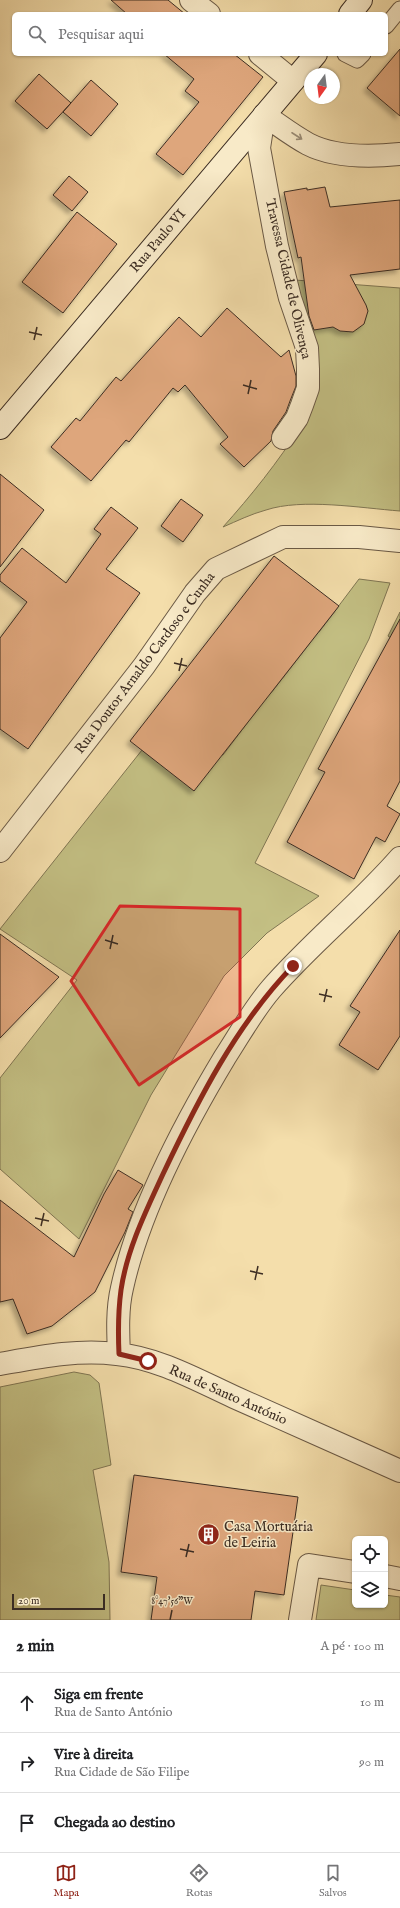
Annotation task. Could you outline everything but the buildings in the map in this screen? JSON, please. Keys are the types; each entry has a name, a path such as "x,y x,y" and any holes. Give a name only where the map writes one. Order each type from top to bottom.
{"street":[{"path":"191,0 206,12"},
{"path":"352,12 361,0"},
{"path":"262,56 293,81"},
{"name":"Rua Paulo VI","path":"0,428 314,56"},
{"path":"264,115 309,144 332,153 354,155 400,154"},
{"name":"Travessa Cidade de Olivença","path":"264,115 259,148 277,246 290,298 307,348 308,362 308,388 297,418 284,438"},
{"name":"Rua Doutor Arnaldo Cardoso e Cunha","path":"0,851 144,666 195,593 216,569 283,537 359,537 400,541"},
{"path":"119,1354 118,1323 121,1289 134,1242 180,1139 208,1086 248,1021 271,990 400,858"},
{"name":"Rua de Santo António","path":"0,1364 57,1354 84,1352 119,1354 148,1361 185,1375 400,1471"},
{"path":"300,1620 309,1565 352,1572"},
{"path":"388,1576 400,1578"}],"lane":[{"path":"388,24 400,9"},
{"path":"349,56 357,60 361,56"}],"highlighted area":[{"path":"120,906 240,909 240,1017 139,1085 71,981"}],"shaded area":[{"path":"295,280 400,288 400,511 314,504 280,506 260,512 223,527 264,478 300,427"},
{"path":"359,579 390,583 369,639 255,863 319,896 267,933 224,976 151,1095 79,1239 0,1169 0,1078 77,980 0,929 142,750 223,755 260,706 265,688 271,693 309,644 313,627 319,632"},
{"path":"400,612 400,644 388,636"},
{"path":"74,1372 90,1375 99,1383 111,1465 93,1470 109,1562 110,1620 0,1620 0,1387"},
{"path":"321,1585 352,1590 352,1608 388,1608 388,1595 400,1597 400,1620 316,1620"}],"place":[{"name":"Casa Mortuária de Leiria","path":"209,1535"}],"route":[{"path":"148,1361 119,1354 118,1323 121,1289 134,1242 152,1198 180,1139 208,1086 248,1021 271,990 293,966"}]}
